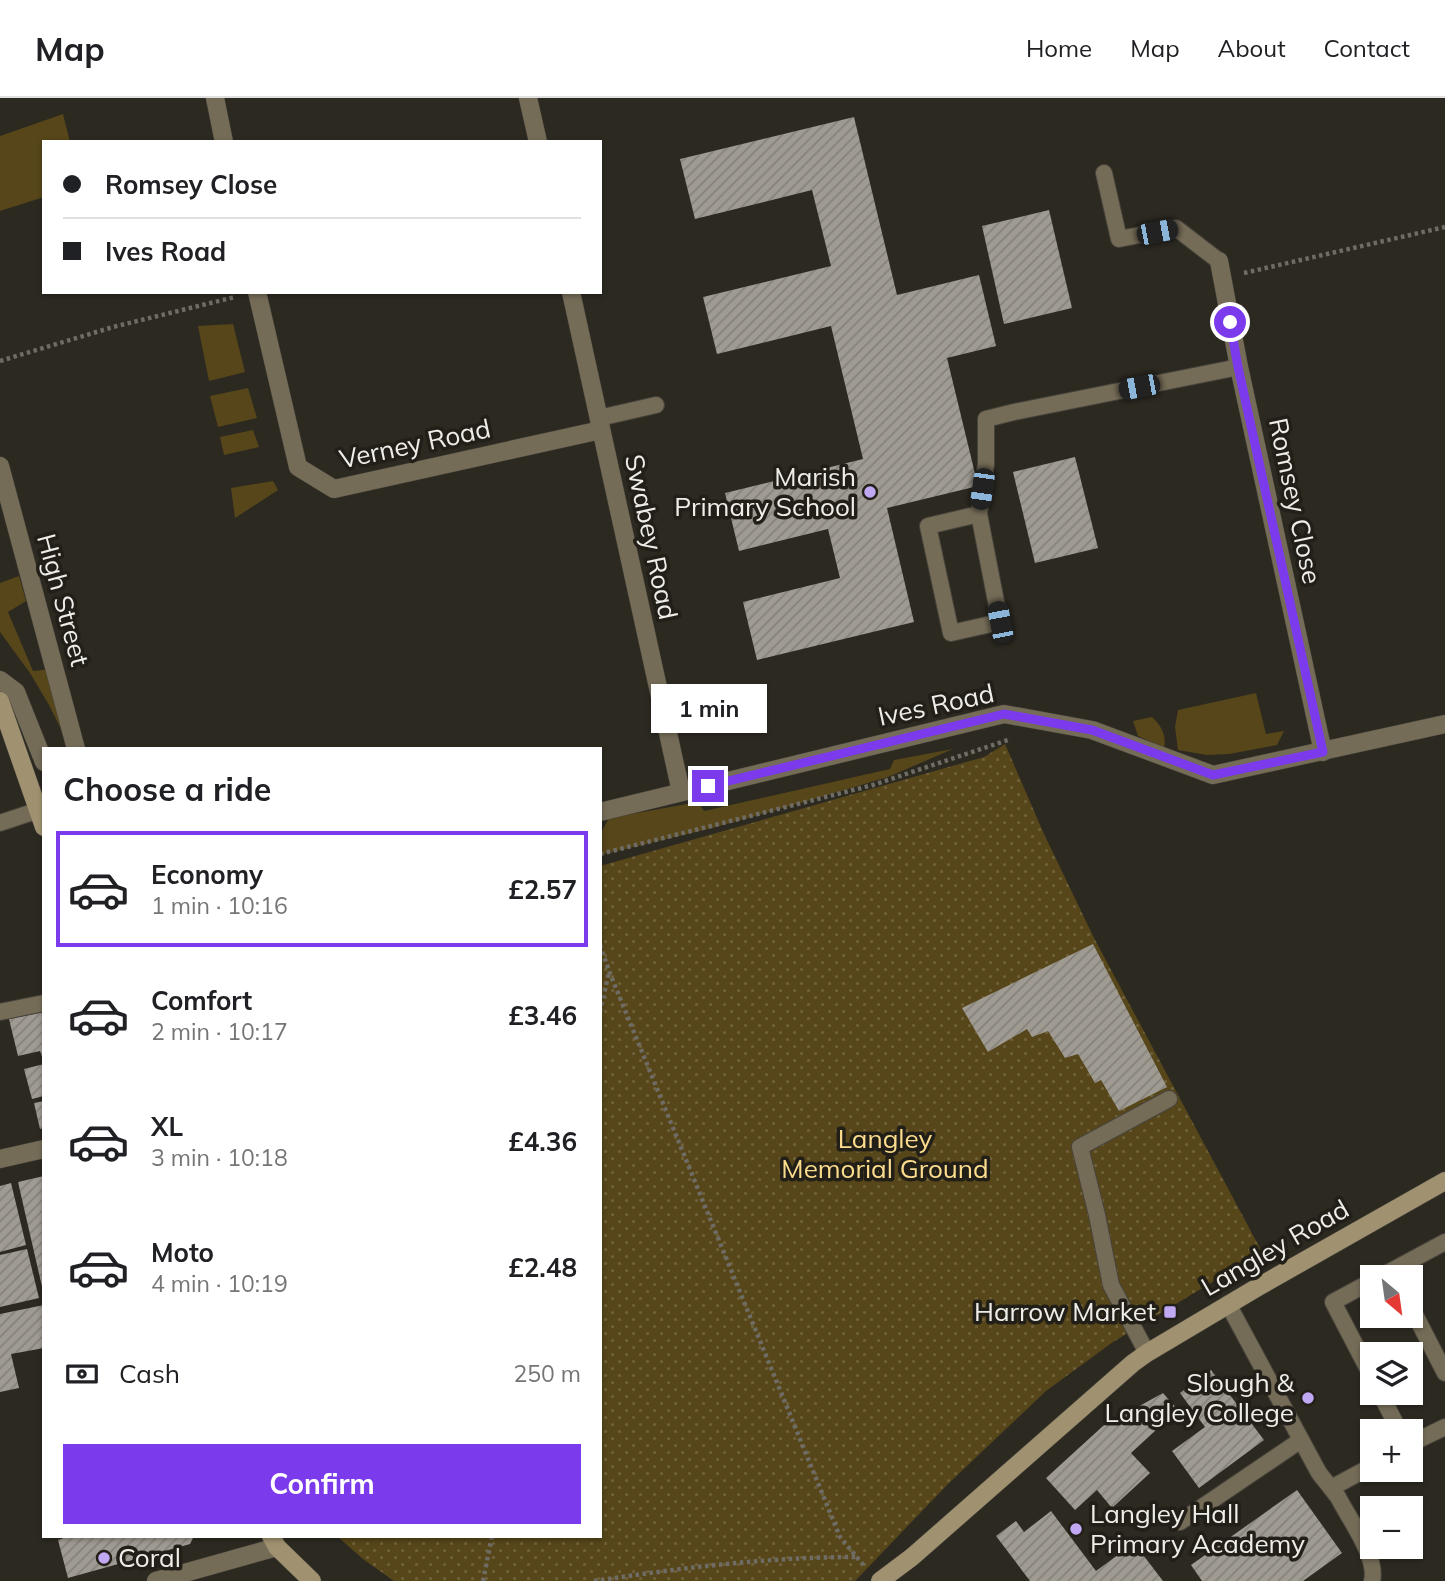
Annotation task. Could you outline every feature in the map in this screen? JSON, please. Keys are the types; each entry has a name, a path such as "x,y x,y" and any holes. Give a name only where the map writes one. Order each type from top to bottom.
{"street":[{"path":"215,98 224,140"},
{"path":"528,98 538,140"},
{"name":"Romsey Close","path":"1221,269 1238,367 1323,752"},
{"name":"Verney Road","path":"250,294 298,467 334,489 600,424"},
{"name":"Swabey Road","path":"571,294 681,792"},
{"name":"High Street","path":"0,466 75,747"},
{"path":"0,680 16,692 42,757"},
{"path":"0,701 42,812"},
{"name":"Ives Road","path":"602,812 1004,714 1092,730 1213,775 1445,724"},
{"path":"0,1159 42,1149"},
{"name":"Langley Road","path":"875,1577 912,1557 1147,1353 1445,1181"},
{"path":"156,1581 274,1542 312,1581"},
{"path":"904,1581 912,1557"},
{"name":"Langley Road","path":"896,1581 912,1557"}],"lane":[{"path":"1104,173 1119,239 1176,228 1221,269"},
{"path":"979,514 928,526 951,633 1000,622 979,514 986,464 986,419 1238,367"},
{"path":"600,424 656,405"},
{"path":"0,823 42,812"},
{"path":"0,1012 42,1003"},
{"path":"1147,1353 1111,1285 1080,1146 1169,1099"},
{"path":"1406,1265 1445,1242"},
{"path":"1360,1287 1333,1302 1360,1354"},
{"path":"1228,1304 1319,1473 1338,1497 1369,1556 1373,1570 1372,1581"},
{"path":"1422,1328 1445,1373"},
{"path":"1423,1438 1445,1427"},
{"path":"1180,1522 1301,1440"},
{"path":"1331,1488 1360,1472"}],"path":[{"path":"1221,269 1445,228"},
{"path":"0,362 113,327 250,294"},
{"path":"602,853 873,785 1021,736"},
{"path":"602,951 840,1537 875,1577"},
{"path":"602,1003 609,971"},
{"path":"483,1581 492,1538"},
{"path":"594,1581 704,1565 804,1557 856,1557"}],"green space":[{"path":"63,114 70,140 42,140 42,198 0,211 0,136"},
{"path":"233,324 245,372 209,381 198,326"},
{"path":"248,388 257,418 218,427 210,396"},
{"path":"253,430 259,447 224,455 220,437"},
{"path":"273,481 278,490 235,518 231,488"},
{"path":"19,576 26,601 8,612 33,671 50,669 67,747 49,705 0,632 0,583"},
{"path":"1256,693 1266,734 1284,731 1277,745 1229,754 1207,755 1178,750 1175,727 1178,710"},
{"path":"1152,717 1162,731 1164,748 1138,736 1133,721"},
{"name":"Langley Memorial Ground","path":"1005,744 1094,938 1262,1252 1113,1342 1046,1391 948,1484 855,1581 394,1581 363,1559 339,1538 602,1538 602,865 984,757"},
{"path":"953,749 888,777 712,828 602,855 602,830 609,818 698,802 704,811 890,769 894,760"}],"building":[{"path":"854,117 897,295 979,275 996,346 947,358 978,486 887,508 914,622 757,660 743,602 840,578 828,529 739,551 725,493 863,459 831,326 717,354 703,297 831,266 812,190 695,219 680,159"},
{"path":"1049,210 1072,308 1004,324 982,226"},
{"path":"1075,457 1098,548 1035,563 1013,472"},
{"path":"1093,944 1167,1087 1119,1111 1101,1080 1095,1083 1078,1054 1065,1058 1048,1031 1032,1037 1027,1029 988,1052 962,1008"},
{"path":"42,1012 42,1056 40,1051 18,1056 9,1019"},
{"path":"42,1064 42,1096 32,1099 24,1069"},
{"path":"42,1101 42,1128 40,1129 34,1103"},
{"path":"42,1176 42,1287 18,1182"},
{"path":"11,1183 26,1245 0,1252 0,1186"},
{"path":"27,1249 39,1298 0,1307 0,1255"},
{"path":"42,1305 42,1348 11,1354 19,1388 0,1392 0,1314"},
{"path":"1211,1370 1264,1440 1199,1488 1172,1451 1205,1427 1180,1393"},
{"path":"1163,1393 1178,1410 1131,1453 1150,1473 1112,1508 1097,1490 1075,1510 1046,1478 1103,1426"},
{"path":"1297,1490 1342,1553 1303,1581 1202,1581 1191,1565"},
{"path":"1051,1511 1096,1571 1134,1543 1163,1581 1030,1581 996,1536 1016,1521 1024,1532"},
{"path":"193,1538 190,1544 68,1578 58,1540"}],"place":[{"name":"Marish Primary School","path":"870,492"},
{"name":"Harrow Market","path":"1170,1312"},
{"name":"Slough & Langley College","path":"1308,1398"},
{"name":"Langley Hall Primary Academy","path":"1076,1529"},
{"name":"Coral","path":"104,1558"}],"route":[{"path":"708,786 1004,714 1092,730 1213,775 1323,752 1230,322"}]}
